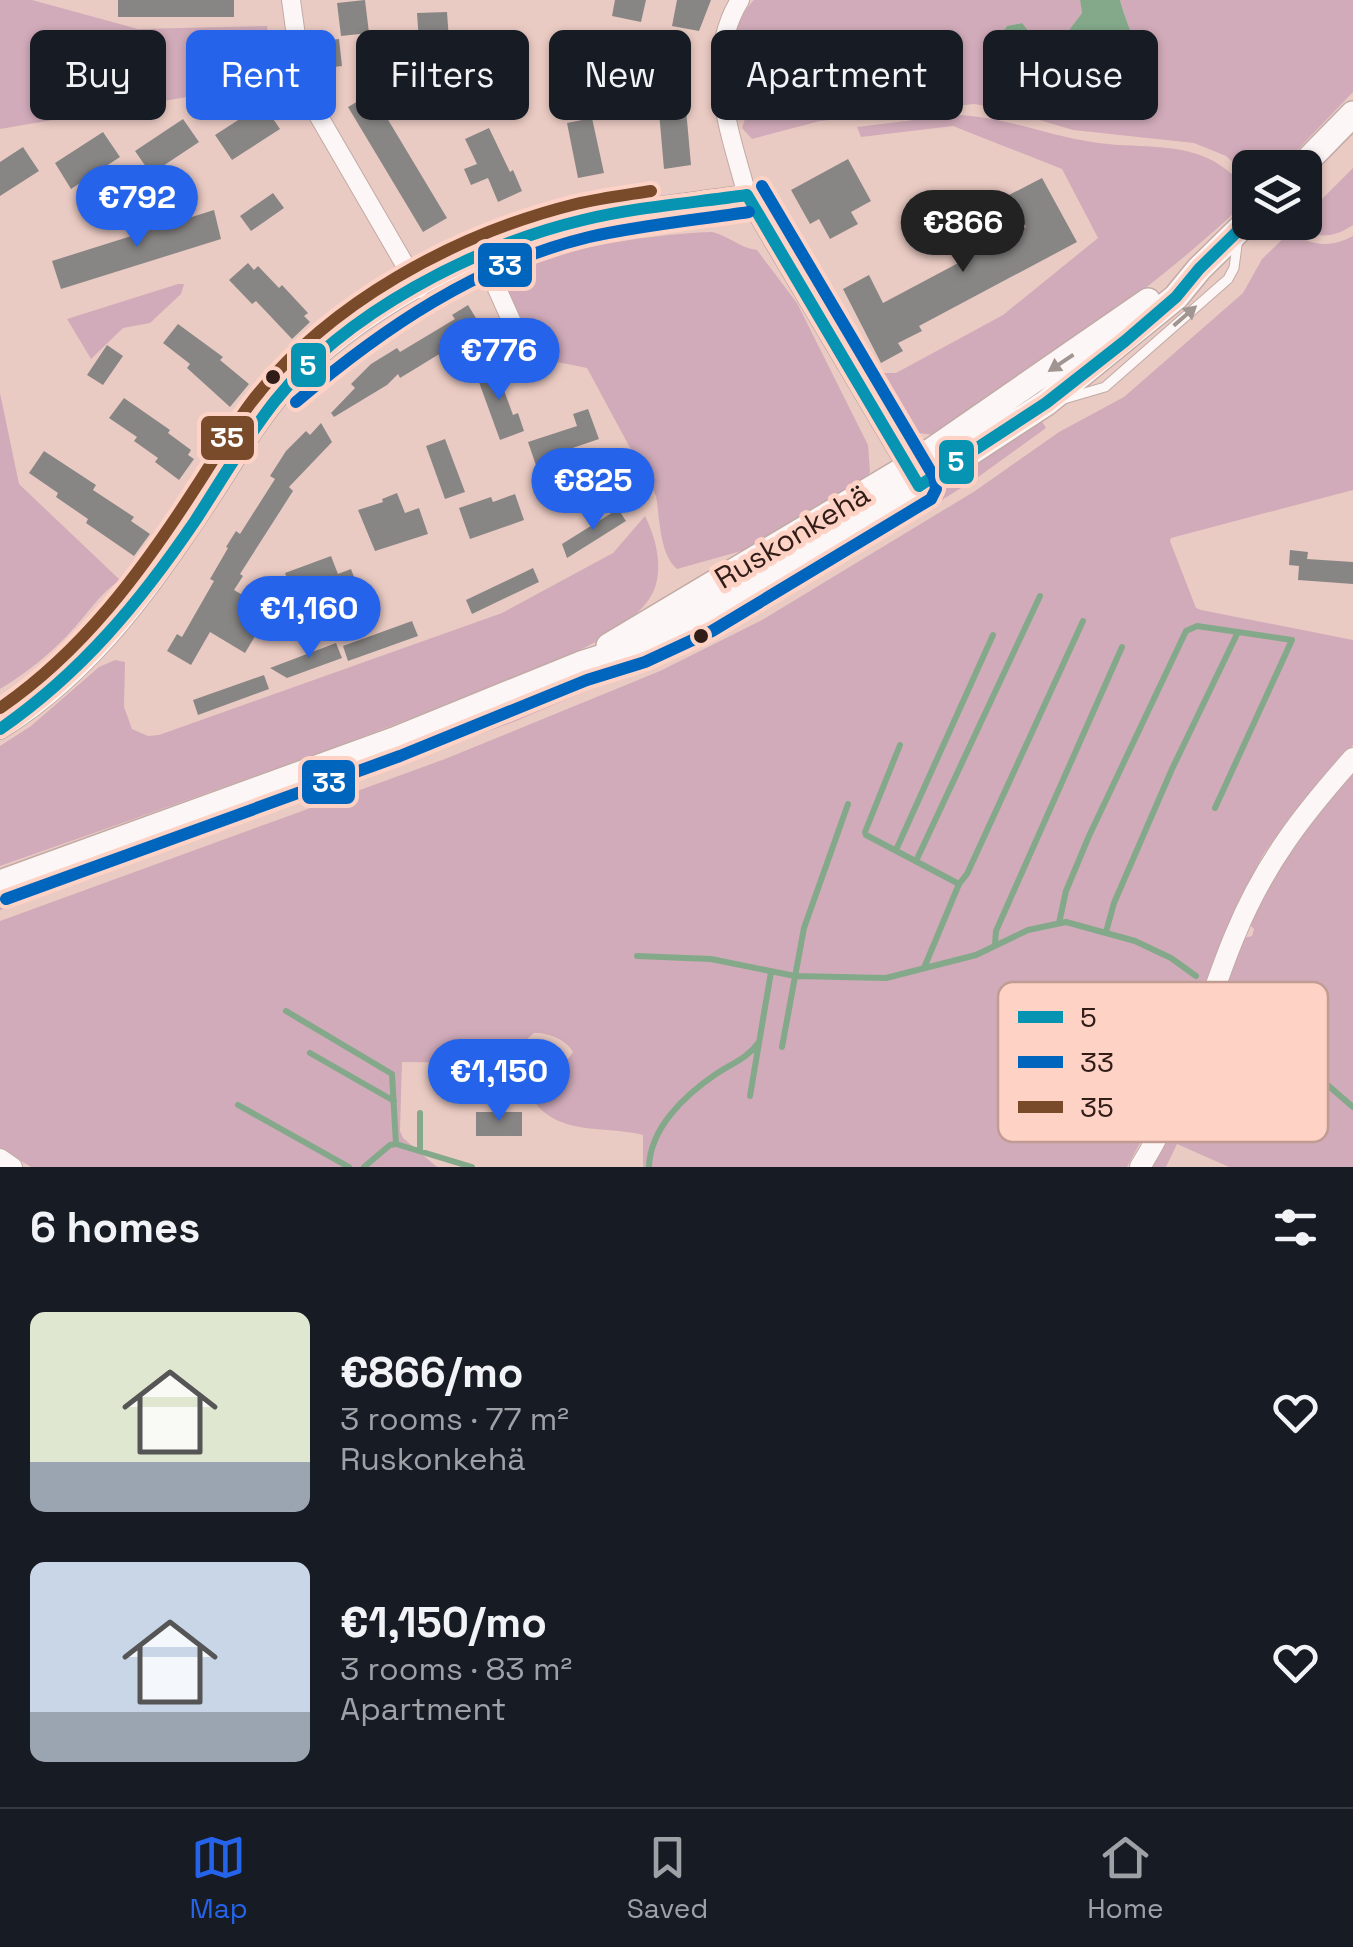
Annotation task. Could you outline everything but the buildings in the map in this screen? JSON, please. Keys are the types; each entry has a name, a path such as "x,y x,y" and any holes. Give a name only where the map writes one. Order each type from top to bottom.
{"main road":[{"path":"1318,150 1353,114"},
{"name":"Ruskonkehä","path":"0,882 394,740 582,664 630,632 1046,403 1176,297 1232,237"},
{"name":"Ruskonkehä","path":"914,476 1199,269"}],"street":[{"path":"291,0 300,65 318,114 419,289"},
{"path":"740,0 729,21 720,55 722,98 747,195 914,476"},
{"path":"0,729 54,690 111,636 154,583 285,390 377,312 481,254 581,221 747,195"},
{"path":"481,254 532,367"},
{"path":"1218,982 1234,936 1262,878 1305,811 1353,758"},
{"path":"1140,1167 1153,1142"},
{"path":"0,1158 13,1167"}],"lane":[{"path":"1046,403 1105,386 1228,278 1241,240"}],"shaded area":[{"path":"0,0 32,0 138,29 267,26 268,30 186,30 186,97 166,101 166,30 30,30 30,120 53,120 0,129"},
{"path":"754,0 1080,0 1082,13 1070,30 1024,30 1022,23 1004,30 983,30 983,106 963,105 963,30 737,30"},
{"path":"1080,0 1120,0 1130,30 1069,30 1082,13"},
{"path":"1120,0 1353,0 1353,92 1297,150 1232,150 1232,161 1194,143 1073,130 1040,120 1158,120 1158,30 1130,30"},
{"path":"1022,23 1027,30 1004,30"},
{"path":"963,116 1092,142 1187,151 1207,158 1232,175 1232,215 1176,264 1058,352 935,435 918,433 902,420 819,298 833,292 872,366 883,373 896,373 1003,315 1098,238 1062,169 953,126 861,137 857,127 914,120 963,120"},
{"path":"745,120 829,120 752,139 742,128"},
{"path":"1353,168 1353,225 1339,233 1322,235 1322,199"},
{"path":"712,232 757,250 797,303 868,445 870,472 865,482 752,548 677,569 664,545 656,496 587,368 537,358 502,279 519,268 571,251 634,239"},
{"path":"1353,236 1353,490 1170,541 1196,608 1353,640 1353,745 1292,814 1263,855 1238,902 1208,982 998,982 998,1142 1141,1142 1127,1167 643,1167 643,1135 568,1124 554,1119 532,1098 535,1084 564,1065 573,1052 561,1040 539,1033 499,1063 402,1062 400,1131 437,1167 31,1167 0,1148 0,921 445,759 660,671 762,620 975,491 1059,432 1124,397 1243,293 1262,259 1282,240 1321,244"},
{"path":"184,284 181,294 150,323 123,328 91,359 67,319"},
{"path":"0,393 19,484 120,580 49,653 0,689"},
{"path":"1041,420 1046,428 974,480 819,576 635,670 516,721 0,910 0,904 29,885 377,760 630,661 812,566 905,511"},
{"path":"645,516 658,560 653,592 632,617 591,645 356,739 0,866 0,746 31,726 99,667 115,660 125,662 124,707 132,729 148,736 159,735 502,613 613,553"},
{"path":"136,584 127,602 96,639 0,719 0,708 70,652"},
{"path":"1353,771 1353,1167 1229,1167 1177,1144 1166,1167 1150,1167 1163,1142 1328,1142 1328,982 1228,982 1244,938 1252,936 1254,929 1250,925 1260,904 1323,807"}],"waterway":[{"path":"916,861 1040,596"},
{"path":"959,884 1083,621"},
{"path":"1059,923 1066,891 1089,836 1186,631 1197,626 1292,640 1215,808"},
{"path":"1106,932 1114,903 1172,769 1238,632"},
{"path":"896,850 993,635"},
{"path":"995,944 996,931 1122,647"},
{"path":"900,745 865,832 959,884 924,968"},
{"path":"782,1047 804,928 848,804"},
{"path":"637,956 711,959 795,976 886,978 976,955 1028,930 1066,922 1135,941 1171,958 1196,976"},
{"path":"750,1096 771,972"},
{"path":"286,1011 392,1074 396,1144 472,1167"},
{"path":"649,1167 656,1139 671,1114 693,1092 759,1042"},
{"path":"310,1053 394,1101"},
{"path":"1328,1085 1353,1107"},
{"path":"238,1105 349,1167"},
{"path":"420,1113 420,1151"},
{"path":"364,1167 396,1144"}],"transit line":[{"name":"33","path":"6,899 400,756 587,680 645,662 712,631 931,499 936,489 934,477 762,186"},
{"name":"35","path":"0,708 58,661 109,608 154,549 250,404 316,334 397,277 485,234 576,204 651,191"},
{"name":"5","path":"747,195 919,486 1046,403 1125,341 1176,297 1232,237"},
{"name":"5","path":"0,729 57,684 107,634 174,551 275,401 337,339 374,312 456,265 541,232 623,212 747,195"},
{"name":"33","path":"296,402 397,324 508,264 589,237 749,212"}]}
